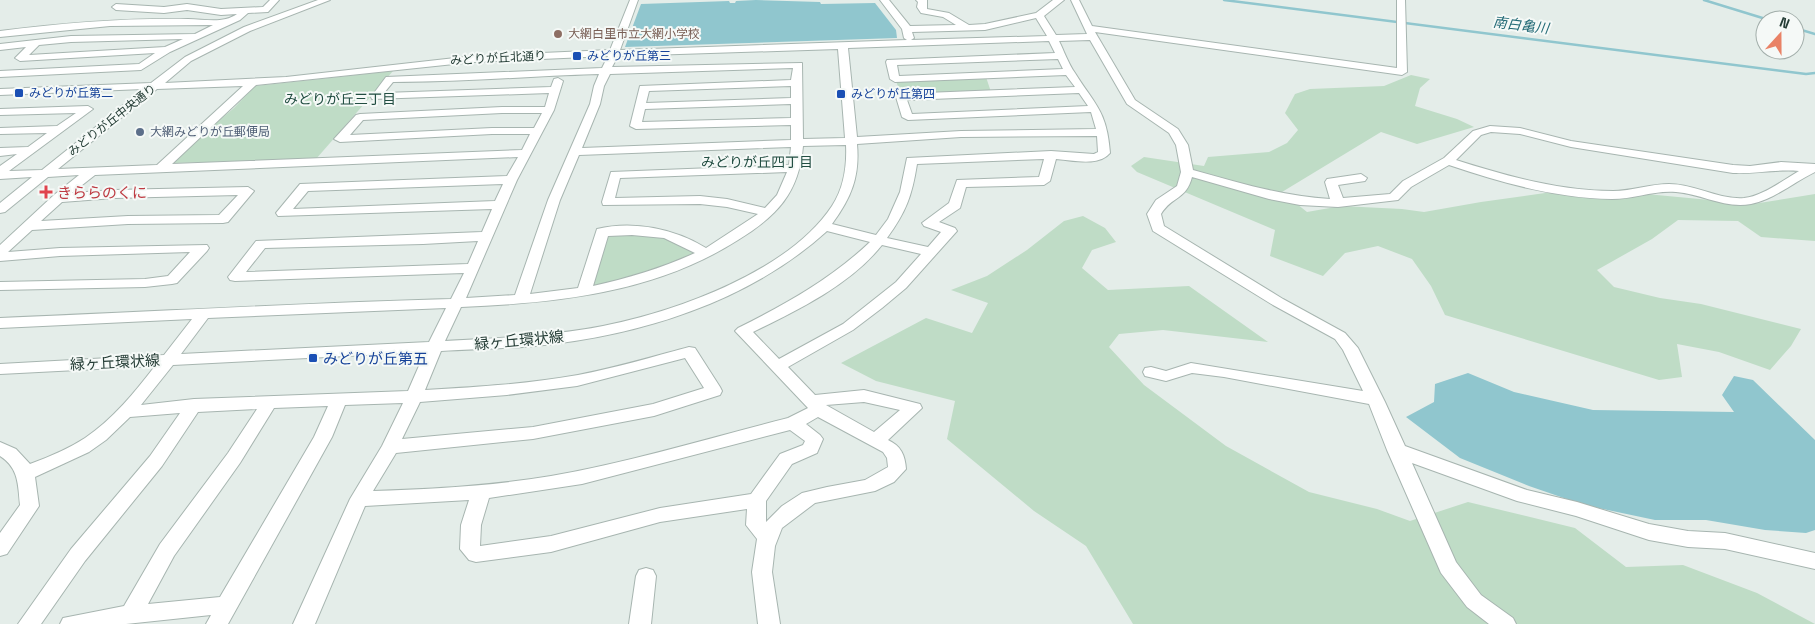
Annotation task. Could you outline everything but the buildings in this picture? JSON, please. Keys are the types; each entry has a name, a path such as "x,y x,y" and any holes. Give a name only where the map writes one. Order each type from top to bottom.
{"street":[{"path":"116,7 164,10 187,7 222,12 246,11 265,10 275,0"},
{"path":"0,47 71,39 228,37 326,0"},
{"path":"521,299 554,200 576,152 595,104 604,72 614,53 634,0"},
{"path":"884,0 907,29 910,42"},
{"path":"920,0 923,1 921,7 924,11 946,15 968,28"},
{"path":"907,29 985,27 1038,16 1046,12 1051,4 1060,0"},
{"path":"1075,0 1131,102 1174,131 1182,145 1187,172 1183,188 1161,203 1154,214 1158,228 1278,302 1340,336 1350,348 1375,399 1448,567 1474,601 1505,624"},
{"name":"みどりが丘北通り","path":"0,92 304,79 466,59 1052,37 1091,32 1402,72 1401,0"},
{"path":"89,25 125,2"},
{"path":"0,74 141,67 167,50 237,18 246,11"},
{"path":"769,624 763,573 764,544 775,523 798,504 814,496 863,490 891,476 897,469 896,458 889,448 839,422 815,405 743,331 794,307 822,290 848,270 878,240 903,205 910,182 911,161 1051,155 1101,156 1104,153 1103,132 1095,109 1069,72 1052,37 1038,16"},
{"path":"0,34 89,25 192,21 224,23"},
{"name":"みどりが丘中央通り","path":"0,209 188,59 228,37"},
{"path":"37,42 20,58 167,50"},
{"name":"緑ヶ丘環状線","path":"0,369 535,341 628,325 718,295 754,277 785,257 822,226 838,206 850,179 853,163 843,45"},
{"path":"1061,56 891,62 894,79 1069,72"},
{"path":"0,323 125,318 205,312 454,303 521,299 584,291 628,283 676,267 706,254 734,238 768,213 782,197 790,182 794,168 798,121 795,83 798,65 526,73 441,79 390,79 376,97 554,90"},
{"path":"304,624 359,499 390,447 415,396 435,346 454,303 473,268 499,205 549,110 554,90 562,73"},
{"path":"989,76 995,94"},
{"path":"162,168 228,108 253,82"},
{"path":"795,83 644,88 636,126 798,121"},
{"path":"1082,90 901,97 908,117 1095,109"},
{"path":"641,106 795,101"},
{"path":"0,112 88,108 0,174"},
{"path":"538,131 492,131 340,139 360,117 502,110 549,110"},
{"path":"0,131 60,129"},
{"path":"1187,172 1300,202 1338,202 1394,197 1407,184 1448,161 1478,133 1490,129 1520,131 1571,144 1734,169 1750,170 1781,166 1813,168"},
{"path":"576,152 796,144 961,134 1103,132"},
{"path":"0,152 32,150"},
{"path":"0,174 320,163 526,153"},
{"path":"778,366 841,331 877,306 901,285 950,231 929,223 956,205 961,183 1044,181 1051,155"},
{"path":"1448,161 1517,183 1572,193 1616,195 1657,188 1678,188 1738,202 1751,200 1813,168"},
{"path":"768,213 727,203 700,200 608,202 615,175 794,168"},
{"path":"0,252 58,198 92,170"},
{"path":"1338,202 1331,182 1361,178"},
{"path":"499,205 443,209 283,213 304,187 511,180"},
{"path":"28,226 128,220 224,219 248,191 114,194 58,198"},
{"path":"822,226 930,252"},
{"path":"584,291 602,232 644,230 668,233 685,239 706,254"},
{"path":"473,268 235,277 261,244 423,240 486,236"},
{"path":"0,257 60,252 202,248 172,280 145,283 0,286"},
{"path":"25,474 64,457 99,437 126,412 205,312"},
{"path":"126,412 194,405 269,403 488,391 562,383 622,371 689,352 714,391 654,410 550,430 390,447"},
{"path":"1151,372 1166,376 1192,368 1375,399"},
{"path":"359,499 481,493 550,483 616,470 793,423 815,405 864,396 914,408 875,441"},
{"path":"217,624 226,605 323,437 339,399"},
{"path":"130,614 167,550 234,458 269,403"},
{"path":"29,624 78,555 156,461 194,405"},
{"path":"768,537 756,525 757,500 786,459 811,449 814,439 793,423"},
{"path":"0,448 15,456 23,465 30,506 0,548"},
{"path":"1396,450 1524,496 1577,509 1649,532 1688,539 1725,541 1815,561"},
{"path":"481,493 471,525 470,548 476,554 550,544 660,515 757,500"},
{"path":"640,624 646,576"},
{"path":"71,624 87,623 130,614 226,605"}],"green space":[{"path":"393,71 316,159 174,163 199,137 234,108 255,86"},
{"path":"1411,75 1430,79 1420,88 1415,106 1457,119 1474,127 1417,144 1381,132 1282,192 1307,212 1341,206 1424,212 1545,193 1646,194 1753,204 1815,194 1815,241 1761,237 1738,221 1678,220 1652,239 1597,270 1614,287 1660,298 1701,304 1801,329 1791,346 1770,370 1719,352 1677,344 1682,377 1659,380 1445,315 1431,286 1412,259 1378,246 1345,253 1323,276 1270,256 1275,230 1137,172 1131,166 1144,157 1204,166 1208,157 1269,152 1287,143 1298,130 1285,113 1295,94 1310,89 1384,86"},
{"path":"986,77 991,92 901,95 896,81"},
{"path":"1083,216 1105,228 1116,242 1092,250 1082,268 1108,290 1189,286 1268,342 1163,330 1119,334 1109,347 1144,385 1226,446 1309,492 1377,509 1410,521 1468,502 1575,528 1626,567 1683,565 1757,593 1815,624 1133,624 1086,546 1034,511 947,439 955,401 876,381 841,363 926,318 972,333 988,303 951,290 987,276 1027,250 1064,221"},
{"path":"609,235 653,236 672,241 695,251 693,256 641,276 591,287 604,237"}],"water":[{"path":"729,1 730,3 735,3 736,1 820,2 821,4 875,3 896,30 897,38 625,47 641,4"},
{"path":"1468,373 1514,392 1593,410 1734,412 1722,395 1734,376 1753,380 1815,440 1815,530 1806,533 1765,530 1706,520 1655,520 1584,505 1529,486 1460,458 1406,417 1434,402 1435,384"}],"waterway":[{"name":"南白亀川","path":"1224,0 1806,74 1815,73"},
{"path":"1704,0 1755,16"},
{"path":"1805,31 1815,34"}],"place":[{"name":"大網白里市立大網小学校","path":"558,34"},
{"name":"みどりが丘第三","path":"577,56"},
{"name":"みどりが丘第二","path":"19,93"},
{"name":"みどりが丘第四","path":"841,94"},
{"name":"大網みどりが丘郵便局","path":"140,132"},
{"name":"きららのくに","path":"46,192"},
{"name":"みどりが丘第五","path":"313,358"}],"district":[{"name":"みどりが丘三丁目","path":"340,99"},
{"name":"みどりが丘四丁目","path":"757,162"}]}
